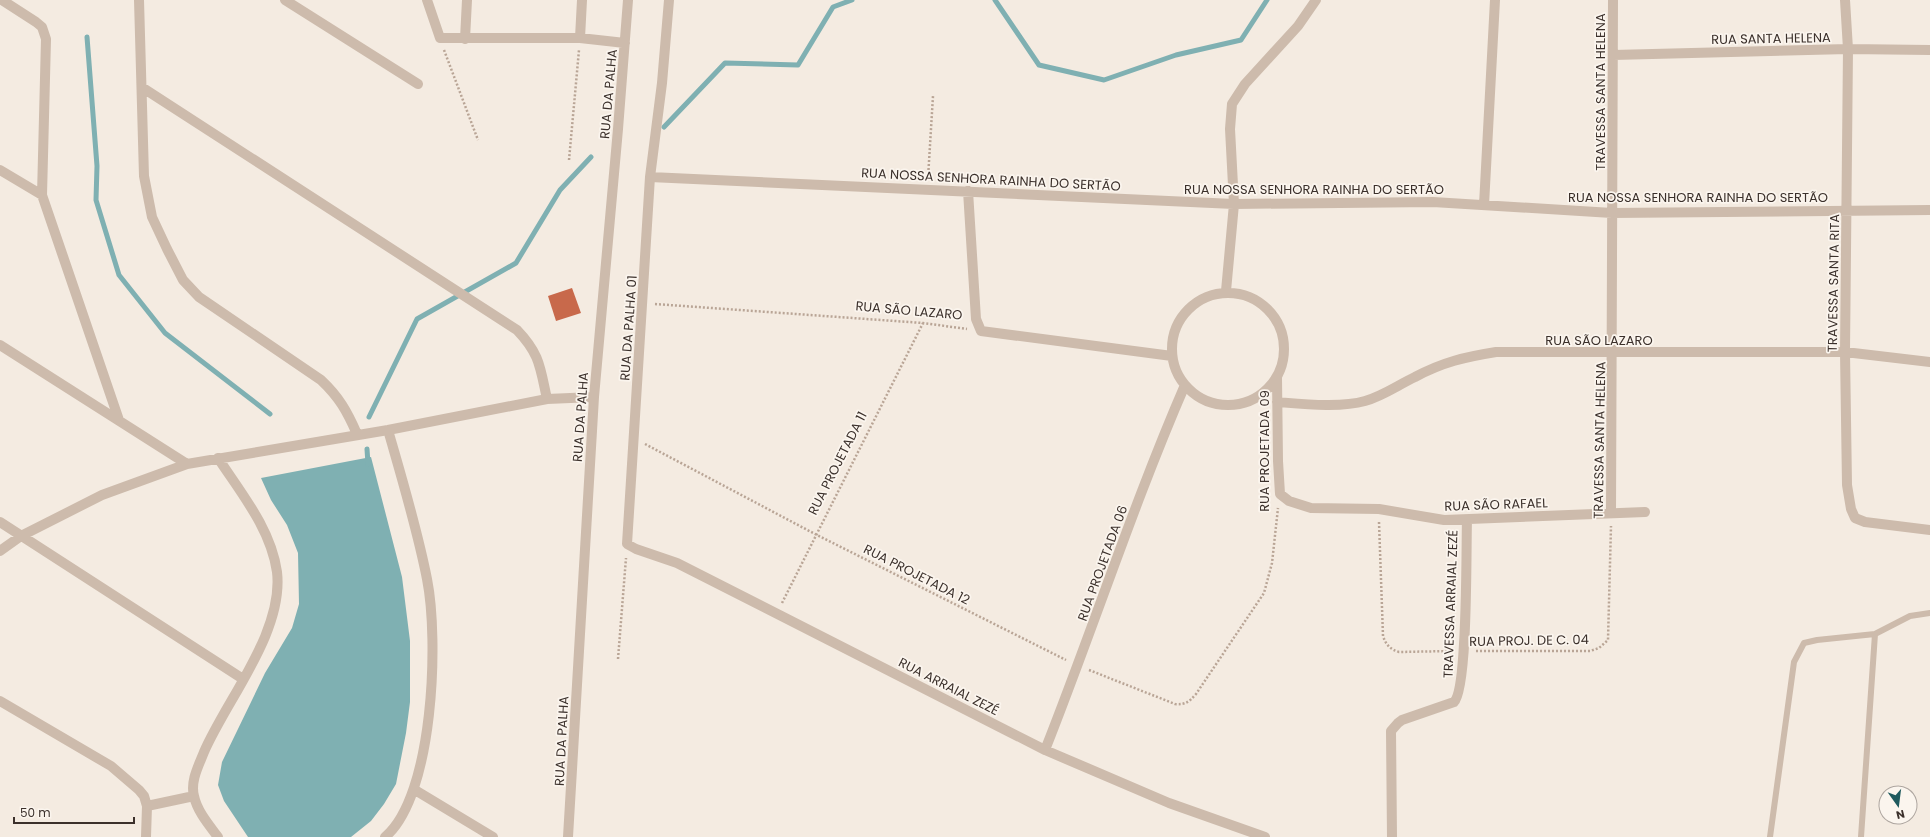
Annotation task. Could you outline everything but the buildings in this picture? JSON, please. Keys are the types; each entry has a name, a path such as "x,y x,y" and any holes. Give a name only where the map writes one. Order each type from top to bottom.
{"street":[{"path":"2,0 42,27 46,39 42,195 119,420"},
{"path":"139,0 144,176 152,217 183,280 199,297 321,380 335,394 347,411 357,434"},
{"path":"285,0 418,84"},
{"path":"427,0 440,38 580,38 625,43"},
{"path":"465,39 467,0"},
{"path":"580,38 582,0"},
{"name":"RUA DA PALHA","path":"568,837 594,396 628,0"},
{"name":"RUA DA PALHA 01","path":"628,544 650,177 662,83 669,0"},
{"path":"1226,292 1234,204 1230,129 1232,104 1245,84 1276,48 1298,26 1316,0"},
{"path":"1484,205 1495,0"},
{"name":"TRAVESSA SANTA HELENA","path":"1611,512 1613,0"},
{"name":"TRAVESSA SANTA RITA","path":"1845,0 1848,49 1845,352 1847,485 1851,509 1855,518 1877,525 1930,530"},
{"name":"RUA SANTA HELENA","path":"1613,55 1848,49 1930,50"},
{"path":"142,88 517,330 530,344 540,364 547,399"},
{"path":"0,170 42,195"},
{"name":"RUA NOSSA SENHORA RAINHA DO SERTÃO","path":"650,177 1234,204 1433,202 1612,213 1930,210"},
{"path":"968,191 976,319 981,331 1172,356"},
{"path":"1226,292 1242,294 1257,301 1269,311 1278,324 1283,339 1284,353 1277,378 1267,389 1254,398 1240,403 1225,405 1210,402 1196,395 1185,385 1176,372 1172,356 1172,340 1178,322 1190,307 1207,297 1226,292"},
{"path":"0,345 187,464"},
{"name":"RUA SÃO LAZARO","path":"1277,402 1317,404 1364,401 1379,396 1428,371 1461,358 1496,352 1845,352 1930,362"},
{"name":"RUA PROJETADA 09","path":"1277,378 1280,494"},
{"name":"RUA PROJETADA 06","path":"1045,750 1078,666 1149,472 1185,385"},
{"path":"0,551 21,536 102,495 187,464 357,434 388,430 547,399 594,396"},
{"path":"385,837 392,831 415,790 425,750 432,681 432,635 427,580 408,499 388,430"},
{"path":"218,458 266,533 277,572 278,588 274,613 261,645 211,736 198,766 193,783 194,796 208,824 218,837"},
{"name":"RUA SÃO RAFAEL","path":"1280,494 1289,501 1311,508 1379,509 1419,515 1432,519 1467,520 1611,512 1645,512"},
{"name":"TRAVESSA ARRAIAL ZEZÉ","path":"1392,837 1391,731 1402,720 1456,700 1460,691 1464,652 1467,520"},
{"path":"0,522 243,679"},
{"name":"RUA ARRAIAL ZEZÉ","path":"628,544 636,549 677,563 1045,750 1169,803 1265,837"},
{"path":"0,701 111,766 139,790 144,796 147,806 146,837"},
{"path":"415,790 493,837"},
{"path":"147,806 194,796"}],"lane":[{"path":"1770,837 1794,662 1804,643 1817,640 1875,634 1910,616 1930,612"},
{"path":"1861,837 1875,634"}],"path":[{"path":"440,38 478,140"},
{"path":"569,160 580,38"},
{"path":"928,189 933,96"},
{"name":"RUA SÃO LAZARO","path":"642,303 923,323 981,331"},
{"name":"RUA PROJETADA 11","path":"776,614 815,534 923,323"},
{"name":"RUA PROJETADA 12","path":"634,438 815,534 1078,666 1175,704 1188,702 1196,694"},
{"name":"RUA PROJETADA 09","path":"1196,694 1264,593 1272,563 1280,494"},
{"name":"RUA PROJ. DE C. 04","path":"1379,509 1383,636 1391,649 1398,652 1590,651 1599,648 1608,640"},
{"name":"TRAVESSA SANTA HELENA","path":"1608,640 1611,512"},
{"path":"618,659 628,544"}],"water":[{"path":"371,457 402,577 410,641 410,702 406,733 396,784 384,804 371,821 351,837 248,837 224,801 218,785 222,762 265,673 292,628 299,604 298,553 287,525 271,500 261,478"}],"waterway":[{"path":"664,127 725,63 798,65 833,7 852,0"},
{"path":"995,0 1039,65 1104,80 1176,55 1241,40 1267,0"},
{"path":"87,37 97,166 96,200 119,275 165,333 270,414"},
{"path":"369,417 417,319 516,263 560,190 591,157"},
{"path":"367,449 368,464"}]}
